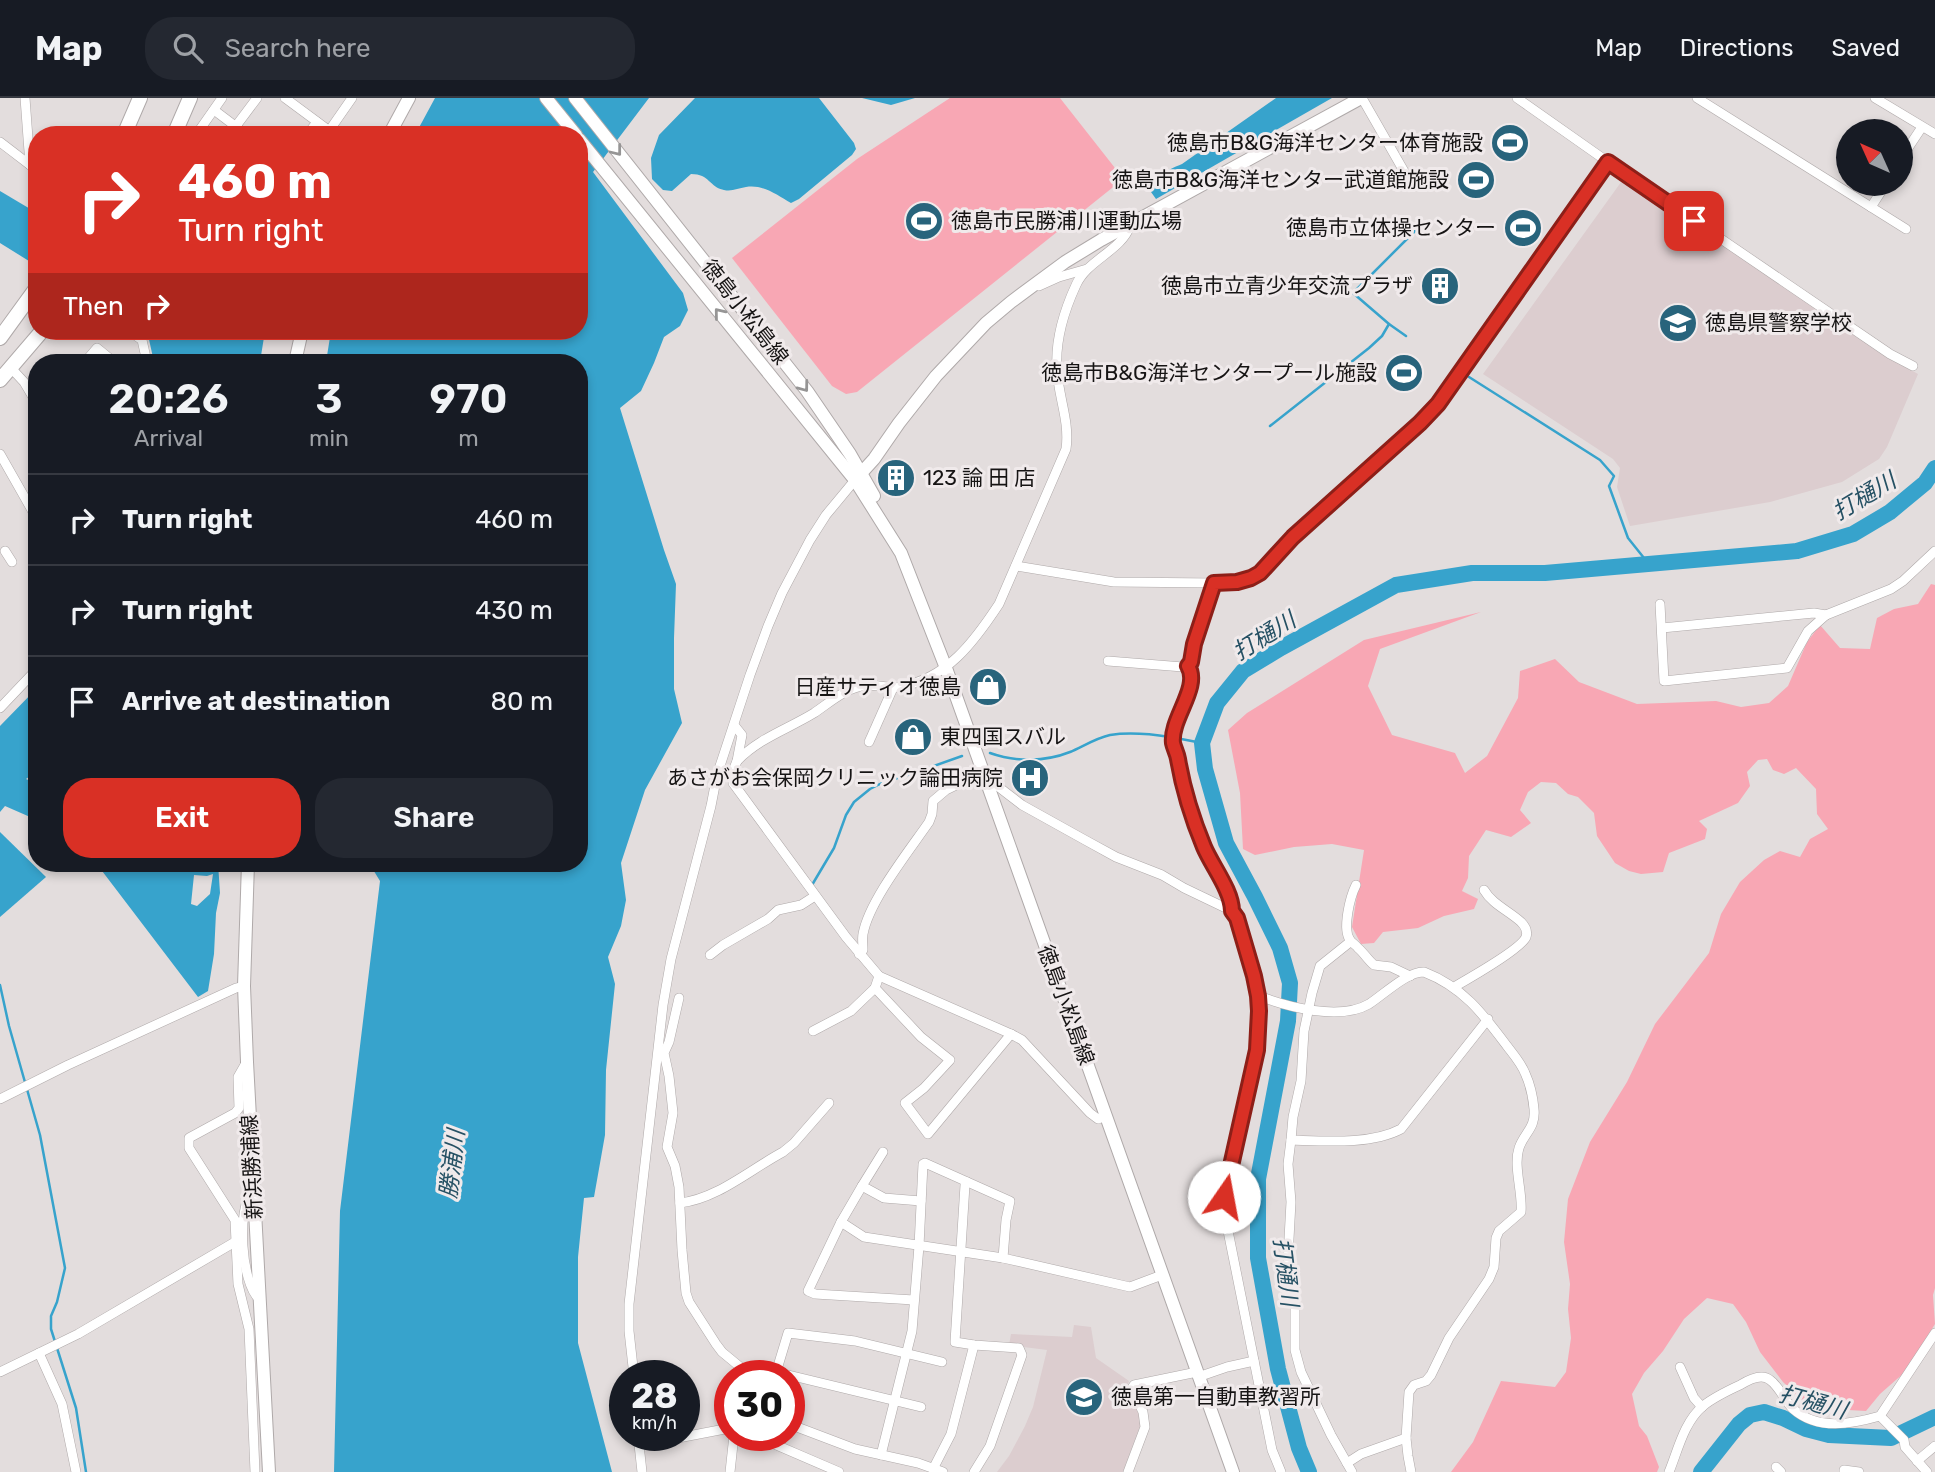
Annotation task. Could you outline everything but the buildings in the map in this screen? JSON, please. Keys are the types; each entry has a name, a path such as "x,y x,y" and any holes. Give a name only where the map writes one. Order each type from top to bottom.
{"main road":[{"path":"128,126 140,98"},
{"path":"394,126 409,98"},
{"path":"546,98 569,126"},
{"name":"徳島小松島線","path":"575,98 807,391 844,457"},
{"path":"858,476 874,459 936,376 986,323 1031,287 1101,240 1361,98"},
{"path":"178,126 190,101"},
{"name":"徳島小松島線","path":"588,150 874,496 909,570 946,668 1233,1472"},
{"path":"0,338 28,299"},
{"path":"0,380 34,340"},
{"name":"新浜勝浦線","path":"248,872 244,986 269,1472"}],"street":[{"path":"25,98 28,126"},
{"path":"202,126 222,98"},
{"path":"237,126 257,98"},
{"path":"285,98 322,126"},
{"path":"336,126 352,98"},
{"path":"1361,98 1413,187"},
{"path":"1517,98 1889,354 1913,366"},
{"path":"1698,98 1906,229"},
{"path":"1875,98 1935,134"},
{"path":"214,110 235,126"},
{"path":"314,126 317,122"},
{"path":"1913,140 1922,127"},
{"path":"0,142 28,163"},
{"path":"1016,566 1114,582 1237,582 1260,573 1293,537 1438,404 1608,162"},
{"path":"1871,207 1878,196"},
{"path":"737,761 756,744 813,714 842,693 859,686 893,688 918,682 946,668 993,613 1066,449 1068,428 1057,369 1058,340 1062,323 1078,281 1087,269 1127,234 1130,226"},
{"path":"1031,287 1038,287 1059,277 1087,269"},
{"path":"10,368 28,389"},
{"path":"0,454 28,504"},
{"path":"0,477 9,471"},
{"path":"632,1360 629,1304 660,1053 663,1005 671,959 718,775 768,626 810,540 826,515 858,476"},
{"path":"1660,604 1664,681 1787,668 1808,631 1826,615 1891,589 1935,551"},
{"path":"1108,661 1188,666 1214,583"},
{"path":"1661,628 1814,613 1826,615"},
{"path":"1188,666 1192,678 1174,729 1173,743 1193,817 1204,848 1229,895 1232,911"},
{"path":"0,708 28,678"},
{"path":"869,742 893,688"},
{"path":"715,792 732,773 737,761 741,735 734,725"},
{"path":"732,773 737,791 859,954 879,976 1022,1040 1090,1113 1098,1119 1105,1116"},
{"path":"859,954 863,950 862,935 880,894 929,822 933,801 946,790 984,777 1022,805 1106,851 1162,875 1232,911 1240,925 1261,997 1257,1050 1223,1206 1272,1450 1281,1472"},
{"path":"1356,885 1350,897 1347,916 1350,942 1374,965 1391,967 1409,976"},
{"path":"1454,987 1520,944 1527,932 1524,926 1494,902 1484,890"},
{"path":"710,955 778,910 801,905 815,896"},
{"path":"1350,942 1320,967 1306,1009 1301,1080 1293,1117 1288,1164 1291,1202 1288,1256 1295,1307 1295,1350 1301,1372 1352,1472"},
{"path":"1261,997 1306,1009 1356,1010 1409,976 1424,971 1454,987 1488,1019 1524,1070 1534,1106 1533,1125 1520,1144 1518,1153 1521,1212 1499,1231 1494,1267 1489,1279 1449,1338 1431,1375 1426,1381 1414,1385 1409,1392 1406,1438 1411,1472"},
{"path":"813,1031 850,1011 875,988 879,976"},
{"path":"0,1099 80,1059 244,986"},
{"path":"875,988 921,1037 950,1060 905,1103 928,1134 1011,1034"},
{"path":"660,1053 669,1042 679,998"},
{"path":"1291,1140 1352,1141 1401,1129 1488,1019"},
{"path":"660,1053 672,1101 673,1113 667,1147 678,1177 686,1293 716,1344 731,1360"},
{"path":"247,1062 238,1077 239,1108 235,1113 189,1138 189,1148 235,1220 251,1287 260,1299"},
{"path":"680,1203 709,1196 783,1152 829,1103"},
{"path":"883,1152 841,1222 808,1291 815,1294 914,1300"},
{"path":"881,1455 912,1331 923,1164 1010,1201 1003,1258"},
{"path":"967,1181 955,1342 1019,1348 1022,1354 990,1446 974,1472"},
{"path":"862,1186 884,1198 921,1201"},
{"path":"253,1190 246,1204 236,1258 238,1284 249,1329 255,1472"},
{"path":"841,1222 863,1237 1003,1258 1130,1287 1162,1275"},
{"path":"0,1372 78,1334 240,1239"},
{"path":"780,1360 788,1333 855,1341 942,1362"},
{"path":"1669,1472 1691,1419 1716,1397 1750,1379 1763,1377 1770,1380 1794,1409 1822,1423 1845,1424 1880,1416 1935,1334"},
{"path":"805,1430 855,1449 938,1470 951,1434 974,1345"},
{"path":"39,1353 62,1404 76,1472"},
{"path":"1128,1472 1145,1427 1143,1412 1132,1388 1135,1385 1198,1375 1254,1362"},
{"path":"1680,1367 1694,1398 1702,1407"},
{"path":"805,1380 921,1407"},
{"path":"1880,1416 1904,1440 1905,1447 1923,1471"},
{"path":"1347,1463 1361,1454 1406,1438"},
{"path":"1917,1461 1935,1446"},
{"path":"640,1451 642,1472"},
{"path":"730,1472 732,1451"},
{"path":"790,1451 839,1472"},
{"path":"1844,1472 1859,1472"}],"shaded area":[{"name":"徳島市民勝浦川運動広場","path":"950,98 1060,98 1115,168 1117,184 857,392 846,394 832,386 732,258 857,159"},
{"name":"徳島県警察学校","path":"1624,178 1885,355 1918,374 1887,447 1879,459 1842,482 1770,502 1630,526 1617,487 1620,468 1613,459 1483,374"},
{"path":"1931,584 1935,585 1935,1324 1905,1372 1880,1394 1866,1411 1831,1409 1805,1403 1783,1382 1760,1352 1746,1322 1733,1304 1707,1298 1684,1319 1663,1351 1644,1373 1632,1394 1639,1426 1647,1436 1659,1467 1657,1472 1451,1472 1473,1442 1501,1381 1555,1387 1566,1372 1571,1338 1568,1309 1570,1284 1564,1242 1568,1199 1590,1142 1627,1082 1655,1024 1709,953 1721,914 1740,882 1764,860 1780,851 1800,857 1810,839 1828,829 1817,814 1816,789 1796,768 1784,774 1773,770 1767,759 1758,760 1747,772 1750,786 1738,803 1699,821 1707,829 1705,839 1669,853 1663,872 1641,874 1615,863 1597,836 1594,813 1578,797 1568,794 1556,783 1541,782 1528,792 1520,810 1531,823 1511,837 1486,830 1469,856 1468,878 1462,891 1478,899 1474,909 1444,916 1418,928 1383,932 1374,943 1361,944 1352,927 1364,850 1332,844 1294,847 1255,855 1243,849 1240,793 1228,730 1247,713 1364,640 1481,612 1380,649 1368,686 1392,735 1455,753 1465,773 1487,756 1518,698 1520,671 1555,659 1579,682 1637,704 1716,701 1741,707 1769,703 1788,686 1807,642 1820,625 1840,648 1870,649 1877,618 1894,609 1918,604"},
{"name":"徳島第一自動車教習所","path":"1074,1325 1091,1327 1096,1358 1129,1381 1127,1387 1142,1421 1123,1472 997,1472 1009,1456 1033,1407 1047,1350 1009,1345 1011,1334 1072,1337"}],"water":[{"name":"勝浦川","path":"435,98 649,98 593,172 683,293 688,310 680,326 664,337 641,391 620,408 676,584 674,689 682,723 645,790 621,863 626,900 621,926 608,957 615,984 606,1070 605,1135 594,1197 584,1198 578,1257 578,1343 612,1472 334,1472 340,1211 380,881 374,872 588,872 588,354 327,354 330,340 588,340 588,126 420,126"},
{"path":"695,98 819,98 856,149 791,203 758,187 724,190 706,178 691,174 672,191 663,190 652,179 651,158 659,135"},
{"path":"862,98 915,98 891,105"},
{"path":"1276,98 1332,98 1156,199 1151,192 1162,174 1182,164"},
{"path":"0,191 28,208 28,260 0,243"},
{"path":"149,340 264,340 261,354 152,354"},
{"path":"28,697 28,816 5,806 0,812 0,726"},
{"path":"0,832 28,859 28,872 41,872 46,877 0,917"},
{"path":"103,872 219,872 220,893 208,991 198,997","holes":["213,874 210,894 197,906 191,904 194,875"]}],"waterway":[{"path":"1406,336 1353,293 1422,224"},
{"path":"1270,426 1369,348 1382,336 1389,324"},
{"path":"1469,377 1600,460 1614,476 1609,486 1628,538 1648,563"},
{"name":"打樋川","path":"1309,1472 1299,1448 1278,1369 1258,1258 1258,1179 1288,1021 1290,983 1280,948 1226,843 1205,769 1202,743 1217,703 1243,671 1396,585 1472,573 1545,573 1797,551 1853,534 1890,512 1925,483 1935,468"},
{"path":"990,753 1030,760 1070,752 1110,735 1170,737"},
{"path":"1176,738 1202,743"},
{"path":"812,885 834,848 846,815 854,802 884,782 962,756"},
{"path":"0,985 40,1135 65,1268 51,1316 51,1329 76,1408 86,1472"},
{"name":"打樋川","path":"1701,1472 1739,1424 1750,1415 1764,1412 1829,1435 1891,1438 1935,1417"}],"place":[{"name":"徳島市B&G海洋センター体育施設","path":"1510,143"},
{"name":"徳島市B&G海洋センター武道館施設","path":"1476,180"},
{"name":"徳島市民勝浦川運動広場","path":"924,221"},
{"name":"徳島市立体操センター","path":"1523,228"},
{"name":"徳島市立青少年交流プラザ","path":"1440,286"},
{"name":"徳島県警察学校","path":"1678,323"},
{"name":"徳島市B&G海洋センタープール施設","path":"1404,373"},
{"name":"123 論 田 店","path":"896,478"},
{"name":"日産サティオ徳島","path":"988,687"},
{"name":"東四国スバル","path":"913,737"},
{"name":"あさがお会保岡クリニック論田病院","path":"1030,778"},
{"name":"徳島第一自動車教習所","path":"1084,1397"}],"route":[{"path":"1224,1197 1257,1050 1258,996 1237,918 1232,911 1229,895 1198,832 1173,743 1174,729 1192,678 1188,666 1214,583 1237,582 1260,573 1293,537 1438,404 1608,162 1694,221"}]}
